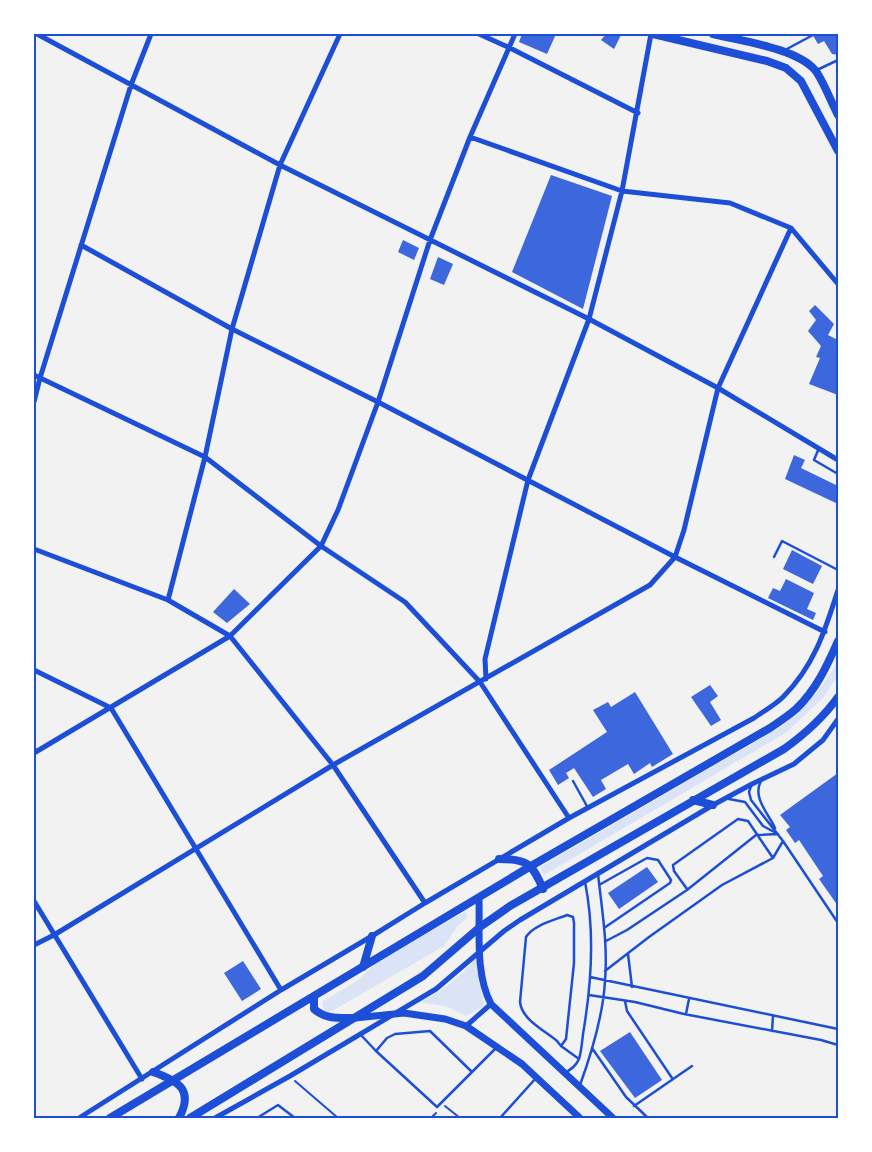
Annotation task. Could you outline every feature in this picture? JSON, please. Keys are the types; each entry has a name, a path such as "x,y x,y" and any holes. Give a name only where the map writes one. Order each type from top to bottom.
{"main road":[{"path":"652,34 767,61 786,68 801,81 838,151"},
{"path":"712,34 784,51 807,62 816,71 838,115"},
{"path":"110,1118 531,866 770,728 796,708 812,691 825,671 838,641"},
{"path":"190,1118 423,976 480,928 510,906 784,749 810,729 829,710 838,697"},
{"path":"693,800 713,805"},
{"path":"499,859 514,859 531,866 543,888"},
{"path":"363,966 372,936"},
{"path":"314,997 314,1009 320,1014 328,1017 352,1018"},
{"path":"153,1072 174,1081 185,1095 185,1105 179,1118"}],"street":[{"path":"37,34 280,165 589,319 718,388 838,460"},
{"path":"34,402 131,85 151,34"},
{"path":"168,600 205,457 232,330 280,165 340,34"},
{"path":"479,34 638,113"},
{"path":"34,753 230,636 321,546 338,510 378,402 430,240 470,137 515,34"},
{"path":"486,679 485,659 528,480 589,319 622,191 652,34"},
{"path":"470,137 622,191 730,203 791,228 838,284"},
{"path":"34,945 196,850 333,765 650,585 675,557 684,530 718,388 791,228"},
{"path":"81,245 232,330 378,402 675,557 825,632"},
{"path":"34,375 205,457 321,546 405,602 480,682 569,818"},
{"path":"34,549 168,600 230,636 333,765 425,903"},
{"path":"78,1118 281,990 499,859 569,818 754,718 782,698 804,673 825,632 838,590"},
{"path":"34,670 111,708 281,990"},
{"path":"215,1118 290,1076 436,989 520,920 723,799 794,764 823,740 838,719"},
{"path":"479,898 480,951 485,994 491,1004 612,1118"},
{"path":"34,901 142,1079"},
{"path":"466,1026 491,1004"},
{"path":"352,1018 393,1013 426,1015 466,1026 522,1064 580,1118"}],"lane":[{"path":"784,51 813,36"},
{"path":"816,71 838,60"},
{"path":"828,95 837,99"},
{"path":"819,448 814,460 838,474"},
{"path":"774,557 782,542 838,570"},
{"path":"762,779 757,792 760,802 768,813 778,834"},
{"path":"573,781 588,808"},
{"path":"752,784 749,792 751,800 783,841 838,923"},
{"path":"723,799 730,798 745,802 763,826 778,834"},
{"path":"687,890 674,871 673,865 738,818 748,821 773,858"},
{"path":"605,942 627,930 687,890 756,835 778,834"},
{"path":"605,971 722,885 773,858 783,841"},
{"path":"599,885 647,858 658,860 671,877 670,883 604,928"},
{"path":"579,1086 592,1048 605,981 605,942 598,874"},
{"path":"565,1073 573,1068 579,1059 589,995 592,934 585,882"},
{"path":"561,1046 566,1039 574,963 573,917 567,915 528,933 526,937 520,1002 525,1014 561,1046 579,1059"},
{"path":"628,953 632,987"},
{"path":"590,977 838,1029"},
{"path":"589,995 838,1045"},
{"path":"686,1014 689,999"},
{"path":"625,1001 627,1011 672,1078"},
{"path":"772,1031 773,1016"},
{"path":"376,1051 387,1038 395,1034 430,1031 472,1072"},
{"path":"360,1034 437,1107 497,1047"},
{"path":"592,1048 626,1097 648,1118"},
{"path":"634,1106 692,1066"},
{"path":"500,1118 537,1077"},
{"path":"257,1118 278,1105 295,1118"}],"path":[{"path":"290,1076 338,1118"},
{"path":"442,1102 460,1118"}],"shaded area":[{"path":"838,657 838,675 823,698 787,732 544,875 540,867 781,727 798,713 822,686"},
{"path":"466,911 467,918 458,925 444,946 332,1011 327,1012 324,1009 323,1001 357,981 376,963"},
{"path":"475,959 484,1006 466,1016 446,1006 423,1003 422,1001 451,983"}],"building":[{"path":"522,34 556,34 547,54 519,42"},
{"path":"606,34 621,35 614,49 601,40"},
{"path":"812,34 838,34 838,55 832,54 824,41 818,44"},
{"path":"551,175 612,196 583,309 512,272"},
{"path":"403,240 419,248 414,260 398,252"},
{"path":"438,257 453,264 444,285 430,279"},
{"path":"815,305 834,324 828,335 838,340 838,395 809,384 820,358 816,357 821,346 808,331 816,320 809,311"},
{"path":"794,455 805,460 801,468 838,486 838,504 785,479"},
{"path":"792,550 822,566 813,584 783,569"},
{"path":"786,579 814,593 807,609 816,613 813,620 768,598 773,588 780,591"},
{"path":"234,589 250,604 227,623 213,612"},
{"path":"710,685 718,696 710,702 721,720 711,726 691,697"},
{"path":"635,692 673,754 652,767 650,763 634,774 628,764 601,780 606,789 593,797 574,768 566,773 569,778 558,785 549,770 607,732 593,710 608,702 611,707"},
{"path":"838,773 838,906 819,879 823,876 799,840 795,843 786,830 790,827 780,815"},
{"path":"647,867 658,882 619,909 608,893"},
{"path":"243,961 261,989 242,1001 224,973"},
{"path":"630,1032 662,1080 635,1098 600,1051"}]}
